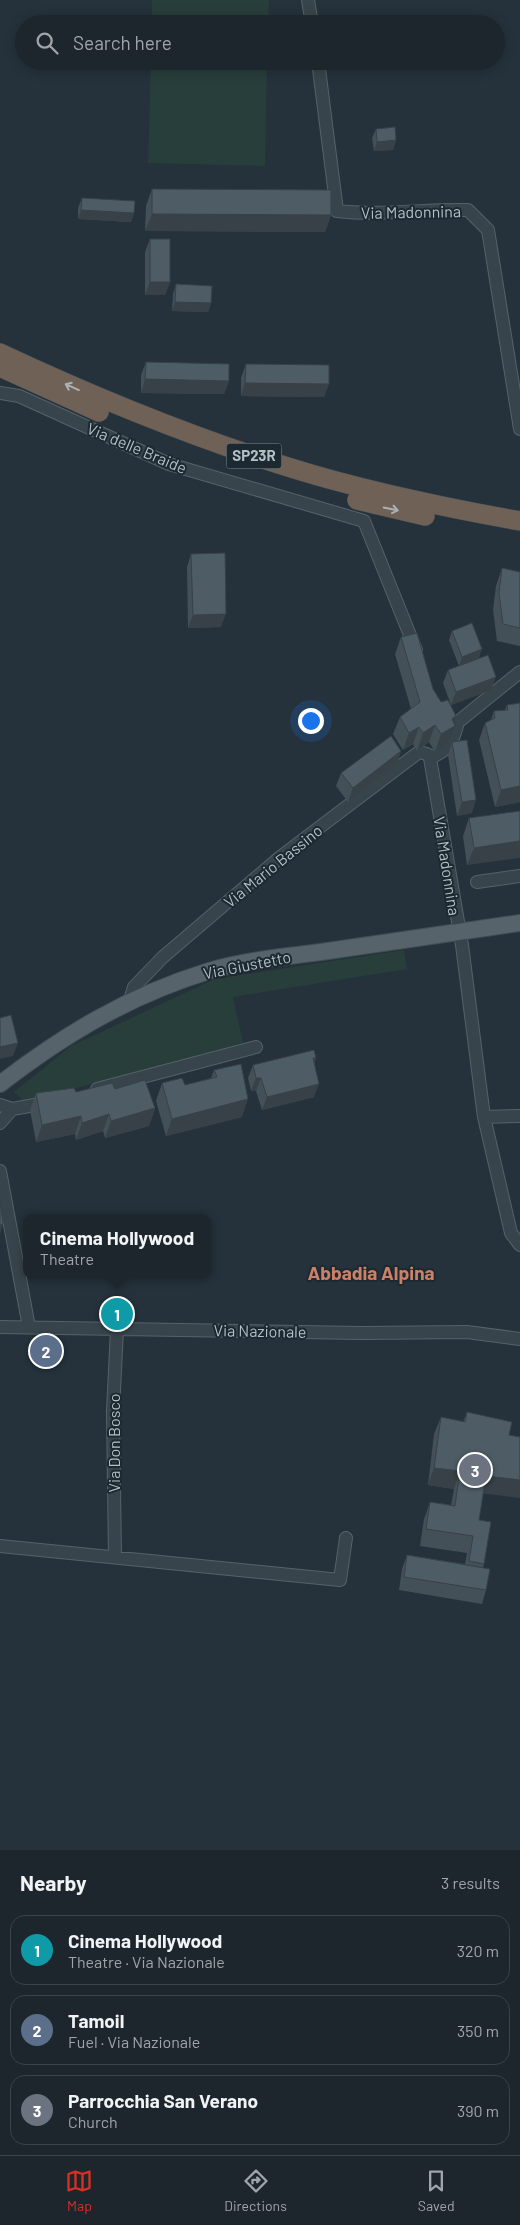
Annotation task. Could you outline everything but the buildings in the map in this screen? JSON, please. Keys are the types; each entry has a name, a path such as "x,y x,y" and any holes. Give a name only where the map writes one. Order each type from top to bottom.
{"highway":[{"name":"SP23R","path":"0,353 122,408 272,462 384,494 520,522"},
{"name":"SP23R","path":"0,367 54,393 116,419 243,466 385,507 462,524 520,533"}],"main road":[{"name":"Via Giustetto","path":"0,1084 44,1051 109,1011 130,1000 211,970 520,923"}],"street":[{"path":"308,0 310,15"},
{"name":"Via Madonnina","path":"319,70 337,211 359,214 430,209 468,210 488,230 520,429"},
{"name":"Via delle Braide","path":"0,393 19,396 169,464 364,521 412,638 420,667"},
{"path":"430,758 442,752 454,740 458,722 520,672"},
{"path":"445,717 458,722"},
{"name":"Via Mario Bassino","path":"130,1000 134,987 164,957 279,858 419,752 427,754 430,758"},
{"name":"Via Madonnina","path":"430,758 458,932 462,945 484,1117 511,1233 520,1245"},
{"path":"477,882 520,876"},
{"path":"84,1093 256,1047"},
{"path":"0,1123 6,1107 55,1101"},
{"path":"484,1117 520,1116"},
{"path":"0,1171 29,1327"},
{"name":"Via Nazionale","path":"0,1327 361,1333 467,1332 520,1339"},
{"name":"Via Don Bosco","path":"115,1557 113,1410 117,1329"},
{"path":"0,1546 340,1580 346,1538"}],"green space":[{"path":"152,0 269,0 268,15 152,15"},
{"path":"151,70 267,70 265,166 148,163"},
{"path":"404,950 407,969 233,997 243,1043 25,1102 14,1092 71,1046 215,979"}],"place":[{"name":"Cinema Hollywood","path":"117,1314"},
{"name":"Tamoil","path":"46,1351"},
{"name":"Parrocchia San Verano","path":"475,1470"}],"district":[{"name":"Abbadia Alpina","path":"371,1273"}]}
